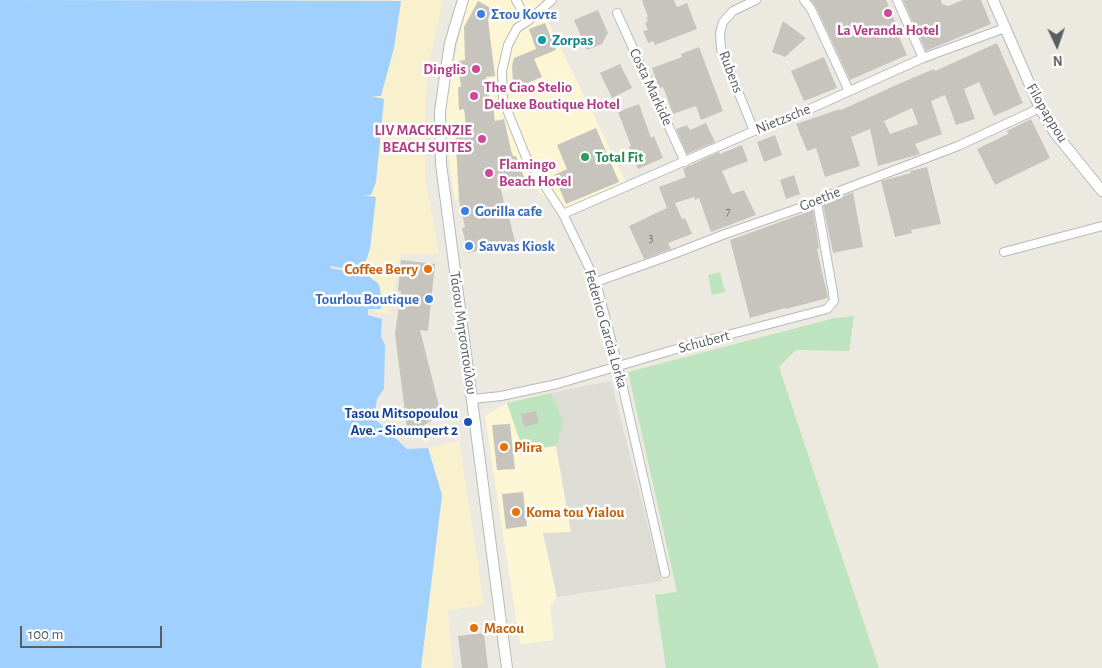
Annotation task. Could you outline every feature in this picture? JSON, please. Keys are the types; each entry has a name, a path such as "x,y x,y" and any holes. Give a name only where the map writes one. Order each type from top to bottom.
{"street":[{"name":"Τάσου Μητσοπούλου","path":"463,0 450,43 441,103 441,164 507,668"},
{"path":"516,0 528,20"},
{"name":"Federico Garcia Lorka","path":"552,0 517,28 508,44 502,71 503,100 526,157 563,214 596,282 618,366 665,573"},
{"name":"Rubens","path":"754,130 721,49 720,33 723,22 733,11 756,0"},
{"path":"804,0 811,8 849,91"},
{"path":"897,0 923,58"},
{"name":"Filopappou","path":"993,0 1040,108 1055,133 1102,191"},
{"name":"Costa Markide","path":"617,13 685,162"},
{"name":"Nietzsche","path":"563,214 685,162 754,130 792,117 923,58 1005,28"},
{"name":"Goethe","path":"596,282 817,202 958,146 1040,108"},
{"name":"Schubert","path":"473,399 501,396 556,384 697,343 827,309 834,301 817,202"},
{"path":"1004,252 1102,226"}],"shaded area":[{"path":"468,0 541,0 546,18 628,186 563,214 532,185 455,200 442,113"},
{"path":"611,381 662,581 557,597 543,533 571,532 556,446 564,423 551,393"},
{"path":"507,403 523,450 556,446 571,532 543,534 557,597 550,606 554,640 520,644 485,416"}],"green space":[{"path":"720,272 725,292 712,295 708,275"},
{"path":"854,316 849,351 796,350 779,367 879,668 666,668 655,595 677,592 628,372 835,318"},
{"path":"551,393 564,423 556,446 523,450 507,403"}],"sand":[{"path":"392,0 443,0 428,67 425,117 425,177 439,254 400,254 390,314 375,312 362,272 370,249 375,197 361,195 371,195 376,182 384,100 372,97 371,95 401,2"},
{"path":"371,415 407,449 428,448 459,441 484,604 448,611 453,668 393,668"}],"water":[{"path":"0,0 401,1 394,48 381,96 372,96 384,99 376,182 371,195 362,195 376,197 370,249 362,272 331,266 330,268 367,275 379,284 381,309 368,309 368,315 382,319 381,337 385,345 384,389 377,399 375,412 361,415 361,417 371,415 407,449 428,448 442,495 421,668 0,668"}],"building":[{"path":"642,0 674,0 677,7 687,3 697,29 655,45 653,41 648,43 643,31 648,30 645,23 648,21 646,17 648,17"},
{"path":"811,0 886,0 907,55 850,80"},
{"path":"903,0 941,0 942,4 948,6 963,0 981,0 991,24 926,51"},
{"path":"478,1 492,9 488,20 495,76 486,77 491,106 493,106 495,121 504,119 513,156 516,156 524,177 517,186 501,189 515,242 468,253 462,228 465,227 459,200 455,128 466,126 464,109 459,110 458,87 461,87 458,61 465,60 464,27"},
{"path":"598,10 608,33 602,44 587,50 574,20"},
{"path":"783,21 806,38 785,57 772,52"},
{"path":"545,23 556,50 534,59 542,77 516,88 513,83 512,66 514,58 536,49 529,29"},
{"path":"997,43 1023,103 994,116 979,82 964,89 975,119 956,125 945,95 931,101 942,134 915,144 920,154 878,166 870,129 851,137 860,166 825,177 816,148 807,151 796,124 841,110 934,69 935,71","holes":["912,108 918,124 890,134 884,121"]},
{"path":"699,47 723,111 701,120 696,106 673,114 663,87 659,88 652,68 682,57 681,54"},
{"path":"824,57 837,88 804,101 791,71"},
{"path":"620,64 632,88 612,98 600,73"},
{"path":"639,104 651,138 654,136 663,158 638,169 618,112"},
{"path":"1031,119 1050,158 995,185 977,149 1008,134 1007,131"},
{"path":"706,123 715,142 687,154 676,129 687,125 690,130"},
{"name":"Total Fit","path":"596,128 619,182 566,204 554,175 567,169 557,145"},
{"path":"775,135 782,155 764,162 757,142"},
{"path":"742,145 748,161 722,171 732,194 744,190 756,215 711,232 699,198 695,200 694,197 675,203 682,219 685,218 692,234 668,243 671,249 644,259 629,226 667,208 659,187 686,177 683,169 719,152 720,154"},
{"path":"927,167 941,224 911,230 912,233 895,237 881,181"},
{"path":"794,175 800,194 786,199 780,180"},
{"path":"853,192 863,247 833,253 823,205"},
{"path":"813,210 819,248 817,249 828,298 750,318 730,240"},
{"path":"401,260 435,264 428,331 420,330 441,414 408,436 395,334 401,291 398,291"},
{"path":"536,411 539,423 524,427 521,414"},
{"name":"Plira","path":"510,424 515,469 497,470 492,425"},
{"path":"523,492 527,526 506,529 502,494"},
{"path":"484,633 488,668 462,668 458,636"}],"place":[{"name":"La Veranda Hotel","path":"888,13"},
{"name":"Στου Κοντε","path":"481,14"},
{"name":"Zorpas","path":"542,40"},
{"name":"Dinglis","path":"476,69"},
{"name":"The Ciao Stelio Deluxe Boutique Hotel","path":"474,96"},
{"name":"LIV MACKENZIE BEACH SUITES","path":"482,139"},
{"name":"Total Fit","path":"585,157"},
{"name":"Flamingo Beach Hotel","path":"489,173"},
{"name":"Gorilla cafe","path":"465,211"},
{"name":"Savvas Kiosk","path":"469,246"},
{"name":"Coffee Berry","path":"428,269"},
{"name":"Tourlou Boutique","path":"429,299"},
{"name":"Tasou Mitsopoulou Ave. - Sioumpert 2","path":"468,422"},
{"name":"Plira","path":"504,447"},
{"name":"Koma tou Yialou","path":"516,512"},
{"name":"Macou","path":"474,628"}]}
